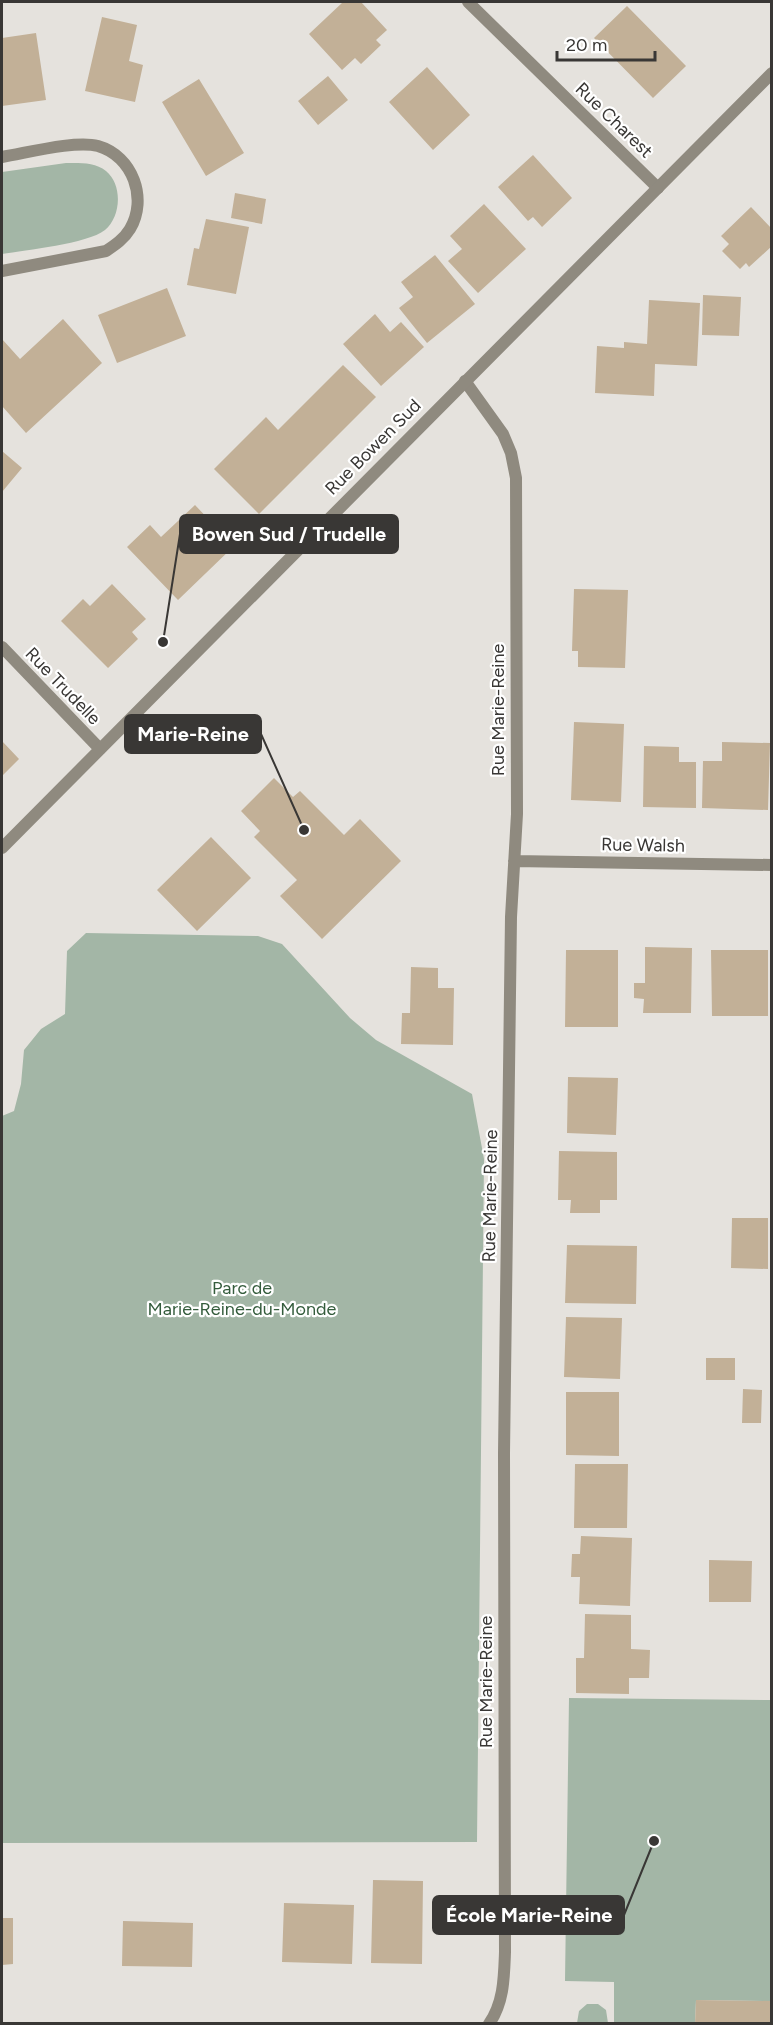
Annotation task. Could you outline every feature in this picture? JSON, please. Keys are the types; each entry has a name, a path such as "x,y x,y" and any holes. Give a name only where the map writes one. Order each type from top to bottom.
{"street":[{"name":"Rue Charest","path":"468,2 658,188"},
{"name":"Rue Bowen Sud","path":"2,848 771,73"},
{"path":"2,157 72,145 86,144 99,147 122,161 131,172 136,184 138,200 136,215 130,230 106,251 2,271"},
{"name":"Rue Marie-Reine","path":"465,381 503,434 511,453 516,478 517,814 511,917 504,1453 505,1952 504,1980 499,2008 490,2023"},
{"name":"Rue Trudelle","path":"2,647 100,749"},
{"name":"Rue Walsh","path":"514,861 771,865"}],"green space":[{"path":"66,163 97,166 111,177 115,184 118,201 110,224 105,230 85,239 2,254 2,172"},
{"name":"Parc de Marie-Reine-du-Monde","path":"86,933 258,936 282,944 350,1018 376,1040 472,1094 484,1159 477,1842 2,1843 2,1116 14,1111 21,1084 24,1050 41,1029 65,1014 67,951"},
{"path":"569,1698 771,1700 771,2001 696,2000 695,2023 614,2023 614,1982 565,1981"},
{"path":"587,2004 598,2004 606,2010 608,2023 577,2023 579,2011"}],"building":[{"path":"343,2 361,2 387,30 376,40 381,45 361,64 355,58 342,70 309,34"},
{"path":"627,6 686,66 653,98 594,38"},
{"path":"102,17 137,25 129,61 143,65 135,102 85,91"},
{"path":"36,33 46,100 2,106 2,38"},
{"path":"427,67 470,115 433,150 389,102"},
{"path":"328,76 348,100 318,125 298,101"},
{"path":"199,79 244,153 206,176 162,102"},
{"path":"533,155 572,198 542,227 533,217 528,221 498,187"},
{"path":"235,193 266,199 262,224 231,218"},
{"path":"484,204 526,249 478,293 448,261 462,249 450,236"},
{"path":"751,207 772,229 772,246 749,267 746,263 740,269 722,251 729,244 721,236"},
{"path":"206,219 249,227 236,294 187,285 194,248 199,249"},
{"path":"435,255 475,304 427,343 399,308 413,297 401,282"},
{"path":"167,288 186,336 117,363 98,315"},
{"path":"703,295 741,297 739,336 702,335"},
{"path":"649,300 700,303 697,366 655,364 654,396 595,393 597,346 624,348 624,342 647,344"},
{"path":"375,314 390,332 401,322 424,347 381,386 343,344"},
{"path":"63,319 102,363 26,433 2,406 2,339 20,359"},
{"path":"343,365 376,397 259,514 214,469 266,417 278,430"},
{"path":"2,451 22,468 2,492"},
{"path":"195,505 234,546 178,600 127,547 150,525 161,537"},
{"path":"112,584 146,619 132,632 138,639 108,668 61,621 83,599 90,606"},
{"path":"574,589 628,590 625,668 578,667 578,651 572,651"},
{"path":"574,722 624,724 621,802 571,800"},
{"path":"2,741 19,759 2,776"},
{"path":"722,742 770,743 768,810 702,808 703,761 722,761"},
{"path":"644,746 679,747 679,762 696,762 696,808 643,807"},
{"path":"274,778 293,797 300,791 344,835 360,819 401,861 322,939 280,896 297,880 254,837 260,831 241,811"},
{"path":"211,837 251,878 197,931 157,890"},
{"path":"645,947 692,948 691,1013 643,1013 644,999 634,998 634,983 645,983"},
{"path":"566,950 618,950 618,1027 565,1027"},
{"path":"711,950 768,950 768,1016 712,1016"},
{"path":"411,967 438,968 438,988 454,988 453,1045 401,1044 402,1013 410,1013"},
{"path":"568,1077 618,1078 616,1135 567,1133"},
{"path":"559,1151 617,1152 617,1200 600,1200 600,1213 570,1213 571,1200 558,1200"},
{"path":"732,1218 768,1218 768,1269 731,1268"},
{"path":"567,1245 637,1246 636,1304 565,1303"},
{"path":"566,1317 622,1318 620,1379 564,1377"},
{"path":"706,1358 735,1358 735,1380 706,1380"},
{"path":"743,1389 762,1390 761,1423 742,1423"},
{"path":"566,1392 619,1392 619,1456 566,1455"},
{"path":"575,1464 628,1464 627,1528 574,1528"},
{"path":"581,1536 632,1538 630,1606 579,1604 580,1577 571,1577 572,1554 580,1554"},
{"path":"709,1560 752,1561 751,1602 709,1602"},
{"path":"585,1614 631,1615 631,1649 650,1650 649,1678 629,1678 629,1694 576,1693 576,1658 584,1658"},
{"path":"373,1880 423,1881 422,1964 371,1963"},
{"path":"284,1903 354,1905 352,1964 282,1962"},
{"path":"2,1918 13,1918 13,1964 2,1965"},
{"path":"123,1921 193,1923 192,1967 122,1966"},
{"path":"696,2000 772,2001 772,2024 695,2024"}],"place":[{"name":"Bowen Sud / Trudelle","path":"163,642"},
{"name":"Marie-Reine","path":"304,830"},
{"name":"École Marie-Reine","path":"654,1841"}]}
